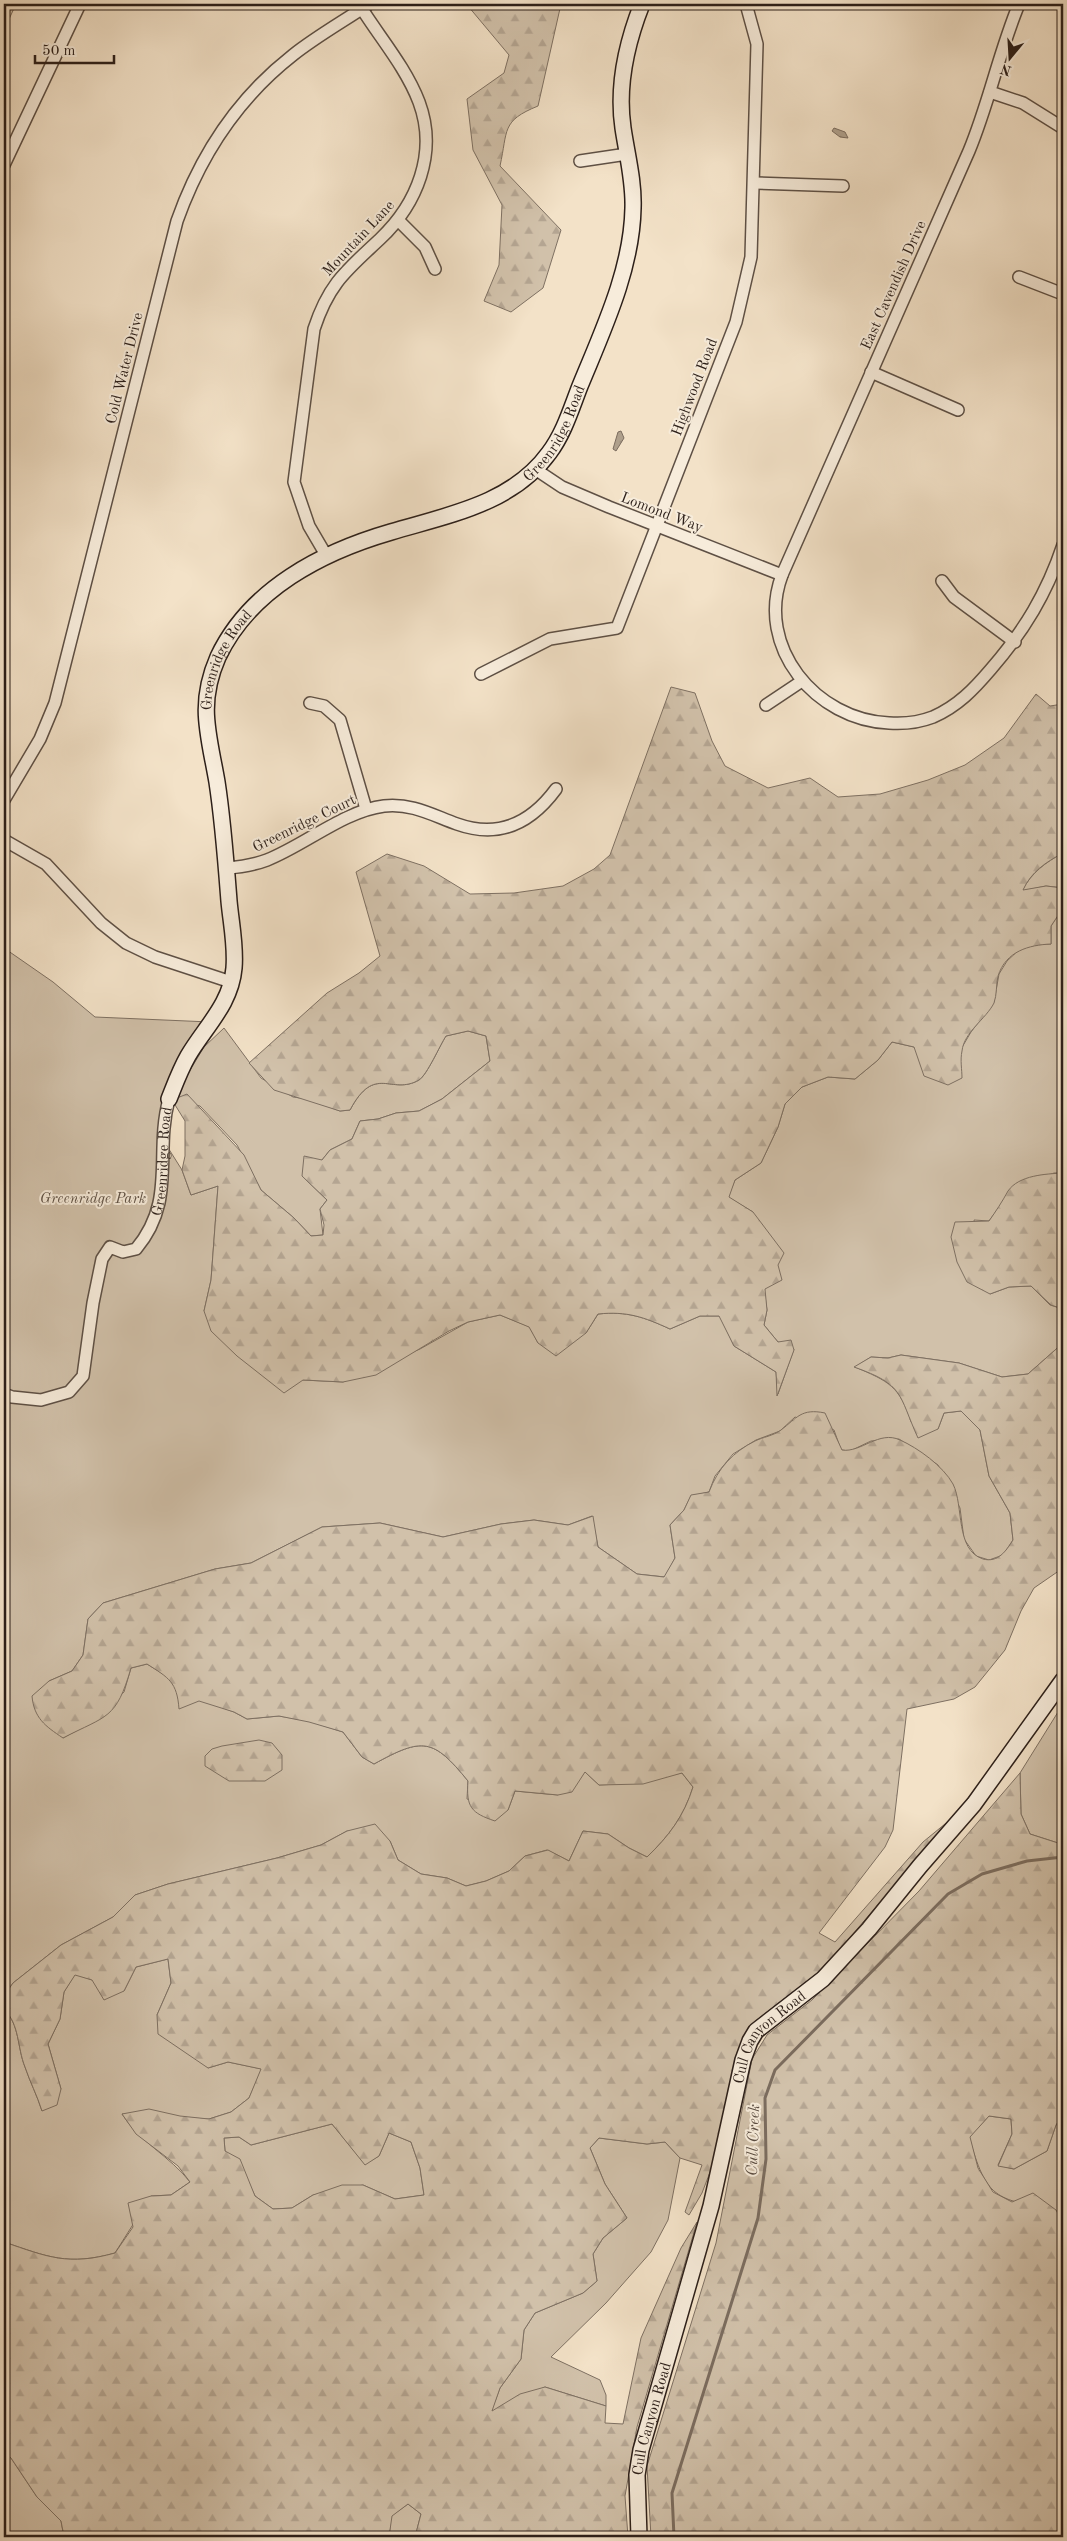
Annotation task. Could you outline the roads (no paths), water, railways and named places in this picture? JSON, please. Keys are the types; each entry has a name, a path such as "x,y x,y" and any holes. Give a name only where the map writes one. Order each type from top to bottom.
{"street":[{"path":"4,165 80,4"},
{"name":"Greenridge Road","path":"4,1394 12,1397 41,1400 69,1392 83,1376 93,1303 102,1259 110,1247 123,1252 136,1249 147,1236 155,1220 161,1198 165,1115 170,1099 189,1056 222,1008 231,982 234,956 226,868 216,780 206,725 209,684 216,662 228,638 243,616 285,581 326,555 378,536 487,502 520,482 535,469 561,434 624,271 628,254 633,205 623,126 622,85 628,51 642,4"},
{"name":"East Cavendish Drive","path":"1019,4 1002,48 990,92 969,151 778,586 776,603 778,630 786,655 802,681 822,701 850,716 883,723 921,720 932,717 965,698 1015,642 1041,600 1063,545"},
{"name":"Highwood Road","path":"481,674 550,639 617,628 736,322 751,257 755,184 757,44 751,5"},
{"name":"Mountain Lane","path":"326,555 310,526 294,482 314,329 321,308 341,276 399,221 415,194 422,175 426,154 423,116 419,102 365,6"},
{"name":"Cold Water Drive","path":"4,800 40,739 55,703 177,221 194,179 230,119 258,87 293,55 365,6"},
{"path":"990,92 1023,103 1063,128"},
{"path":"580,161 628,154"},
{"path":"755,184 843,186"},
{"path":"399,221 425,247 435,269"},
{"path":"1020,276 1063,294"},
{"path":"871,372 958,410"},
{"name":"Lomond Way","path":"535,469 562,487 782,575"},
{"path":"942,581 954,597 1015,642"},
{"path":"766,706 802,681"},
{"path":"310,703 324,706 340,720 366,810"},
{"name":"Greenridge Court","path":"226,868 267,860 366,810 404,806 421,809 469,828 512,826 542,808 556,789"},
{"path":"4,840 46,864 101,923 126,943 155,957 231,982"},
{"name":"Cull Canyon Road","path":"639,2537 637,2475 640,2450 711,2206 743,2060 750,2041 768,2020 823,1979 869,1929 974,1804 1063,1680"}],"water":[{"path":"834,128 845,132 848,138 840,137 832,131"},
{"path":"621,431 624,438 616,451 613,449 618,432"}],"waterway":[{"name":"Cull Creek","path":"674,2537 672,2493 758,2218 766,2159 765,2098 775,2070 948,1894 982,1874 1027,1861 1063,1857"}],"park label":[{"name":"Greenridge Park","path":"93,1198"}]}
